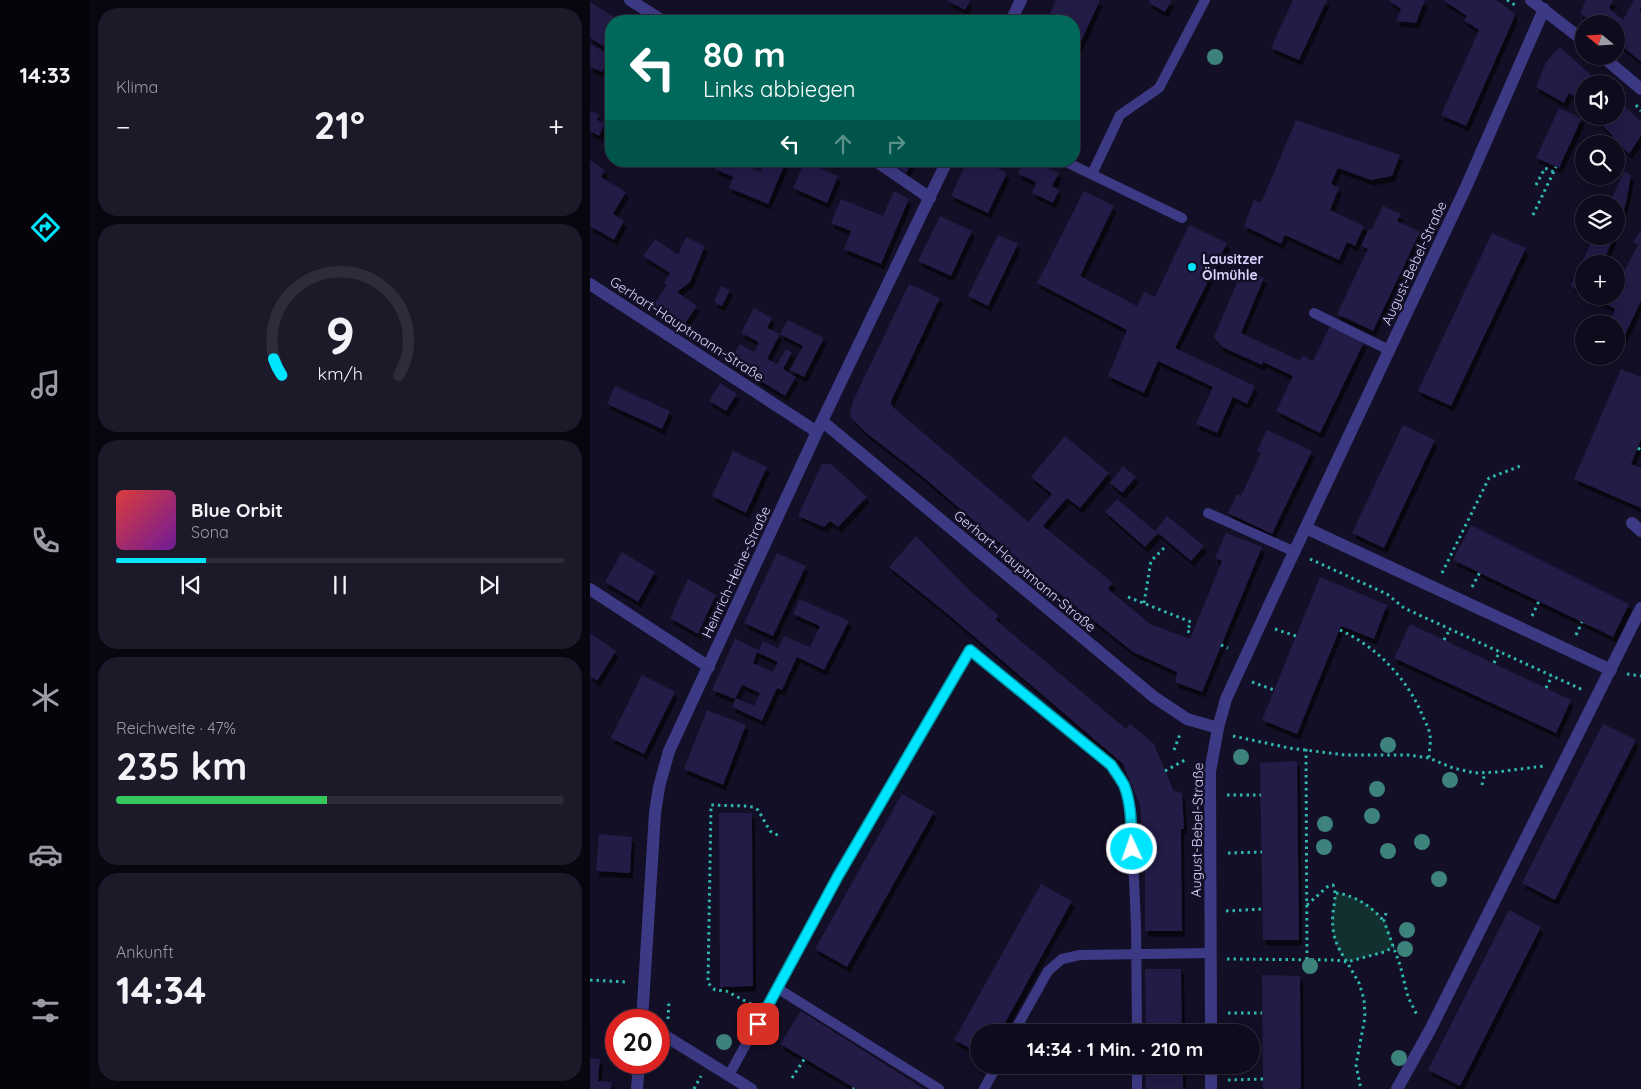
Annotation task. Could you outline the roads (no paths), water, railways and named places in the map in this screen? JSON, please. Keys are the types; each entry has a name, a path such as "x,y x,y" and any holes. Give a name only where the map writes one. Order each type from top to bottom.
{"street":[{"path":"630,0 654,15"},
{"path":"1014,15 1021,0"},
{"path":"1531,0 1575,34"},
{"name":"August-Bebel-Straße","path":"1211,1024 1210,772 1218,728 1226,699 1466,187 1544,9"},
{"path":"1613,65 1641,89"},
{"path":"885,167 930,198"},
{"name":"Heinrich-Heine-Straße","path":"643,1009 655,813 659,787 669,751 820,426 944,167"},
{"name":"Gerhart-Hauptmann-Straße","path":"590,284 820,426 1154,697 1187,719 1218,728"},
{"path":"1306,528 1611,670"},
{"path":"590,588 709,667"},
{"path":"1397,1089 1430,1030 1641,608"},
{"path":"670,1039 751,1089"},
{"path":"637,1089 638,1074"},
{"path":"1211,1074 1211,1089"}],"lane":[{"path":"1092,174 1120,116 1159,88 1205,0"},
{"path":"1077,167 1182,218"},
{"path":"1314,313 1389,350"},
{"path":"1208,513 1295,552"},
{"path":"729,1075 838,876 970,650 1111,765 1124,786 1130,811 1137,954 1137,1024"},
{"path":"1018,1024 1048,971 1062,959 1080,955 1211,953"},
{"path":"777,988 939,1089"},
{"path":"984,1089 992,1074"},
{"path":"1137,1074 1137,1089"}],"place":[{"name":"Lausitzer Ölmühle","path":"1192,267"}]}
